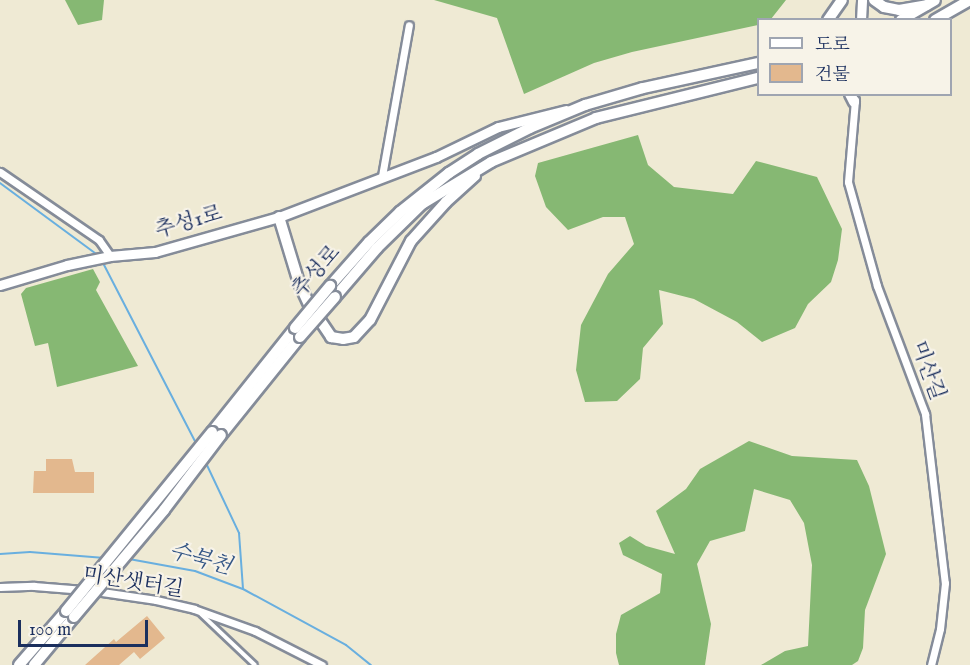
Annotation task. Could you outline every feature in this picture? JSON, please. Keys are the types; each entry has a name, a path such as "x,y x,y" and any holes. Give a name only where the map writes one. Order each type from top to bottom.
{"main road":[{"path":"829,18 842,0"},
{"path":"874,0 884,7 899,10 931,2"},
{"path":"939,18 970,0"},
{"path":"904,18 931,2"},
{"name":"추성로","path":"332,292 369,242 449,172 478,154 530,128 585,105 643,88 757,63"},
{"name":"추성로","path":"34,665 70,614 297,332 332,292 422,204 491,162 596,118 757,78"},
{"path":"279,217 299,283 309,304 331,337 343,339 354,337 370,320 411,241 446,202 491,162"},
{"name":"추성로","path":"19,665 70,614"}],"street":[{"path":"861,18 862,0"},
{"path":"382,176 409,25"},
{"name":"미산길","path":"853,97 848,182 877,286 925,414 945,583 940,629 931,665"},
{"name":"추성1로","path":"0,285 107,256 155,252 279,217 436,157 498,127 585,105"},
{"path":"0,172 99,240 107,256"},
{"name":"미산샛터길","path":"0,587 34,586 114,593 194,609 255,631 322,665"}],"lane":[{"path":"194,609 210,620 255,665"}],"green space":[{"path":"65,0 104,0 102,20 78,25"},
{"path":"434,0 786,0 772,18 757,18 757,25 632,52 594,63 524,94 497,18"},
{"path":"638,135 648,165 674,187 733,194 756,161 817,177 842,229 838,260 831,282 808,304 795,328 762,342 737,322 694,299 659,290 663,324 643,348 640,379 617,401 585,402 576,370 581,325 608,274 634,244 625,217 603,217 568,230 546,207 535,176 538,163"},
{"path":"93,269 100,282 96,290 138,366 57,387 48,343 35,346 21,294 26,288"},
{"path":"749,441 792,456 857,460 869,486 886,554 865,610 863,648 858,661 852,665 761,665 785,651 808,646 812,565 804,523 790,500 754,489 745,531 710,541 697,564 711,624 705,665 619,665 616,653 616,634 621,615 660,593 662,574 623,555 619,543 630,536 646,546 675,554 656,511 686,489 700,469"}],"building":[{"path":"46,459 72,459 75,472 94,472 94,493 33,493 34,471 46,471"},
{"path":"147,616 165,638 140,659 134,652 119,665 85,665 114,639 116,642"}],"waterway":[{"path":"0,183 99,256"},
{"path":"102,261 197,445"},
{"path":"205,461 239,533 243,589"},
{"name":"수북천","path":"0,554 30,552 105,558"},
{"name":"수북천","path":"129,559 195,571 243,589 346,645 371,665"}]}
